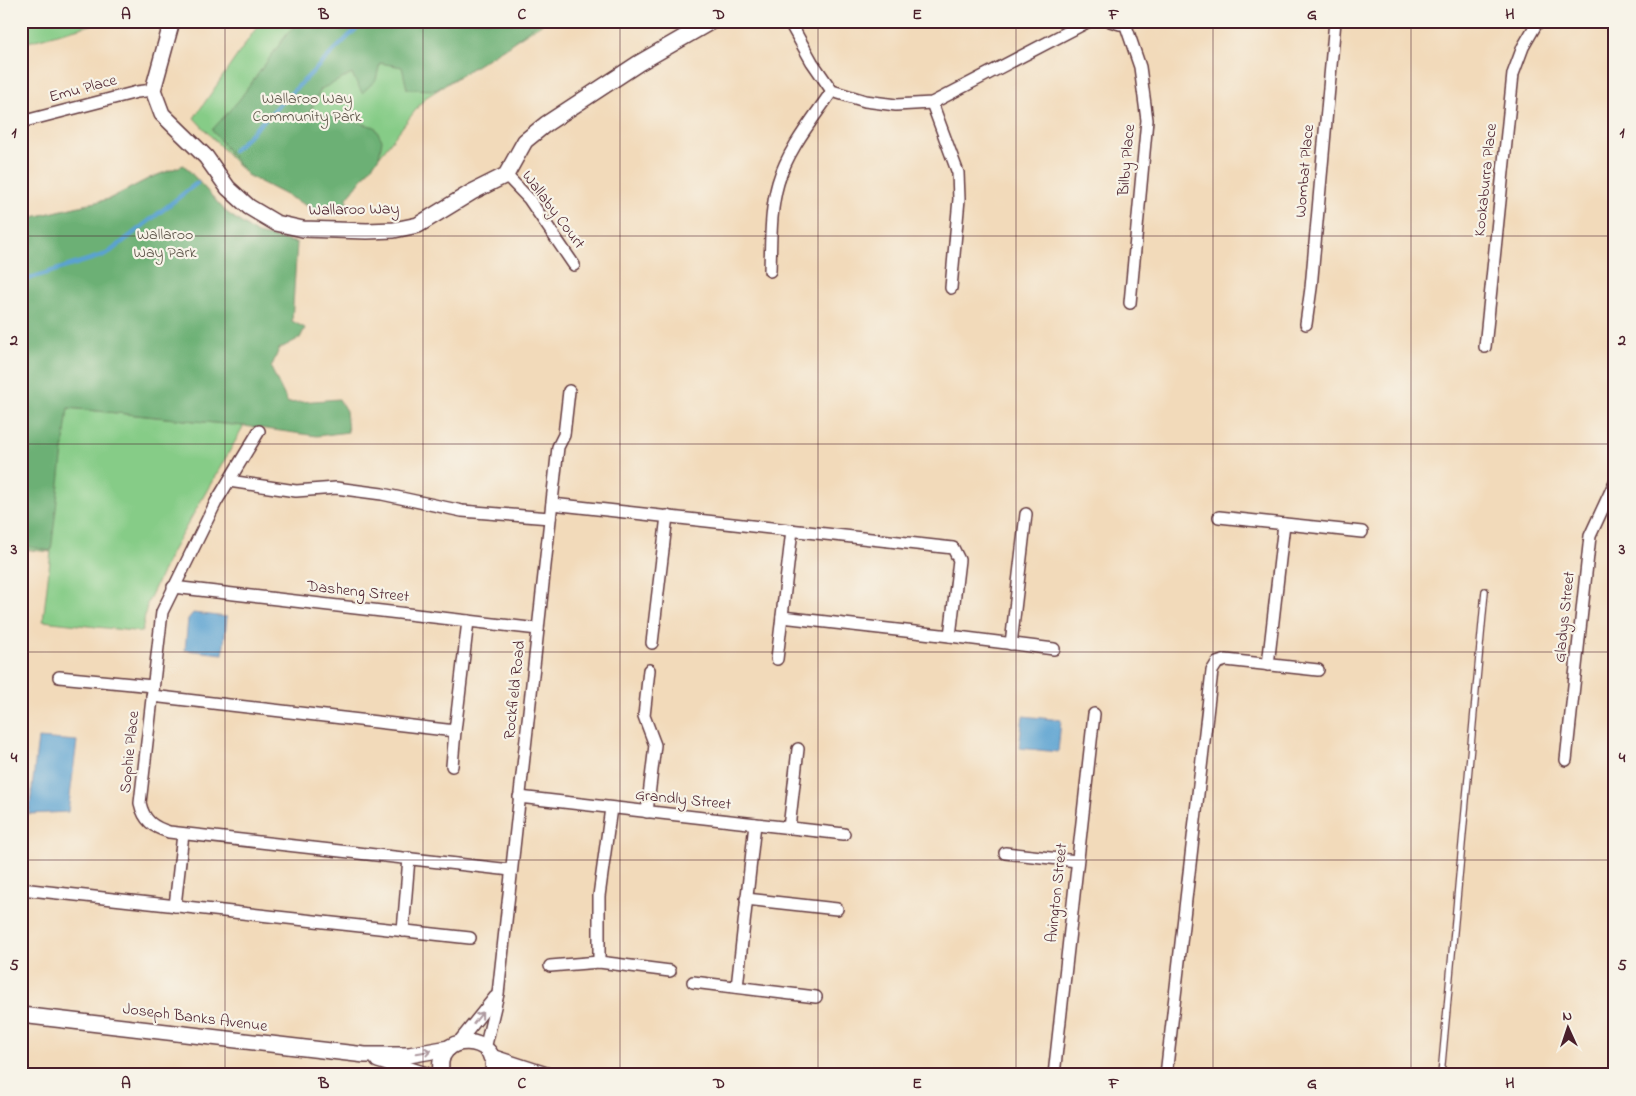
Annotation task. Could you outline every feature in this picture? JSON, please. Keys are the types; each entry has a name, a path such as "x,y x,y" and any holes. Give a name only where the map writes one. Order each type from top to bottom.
{"street":[{"path":"153,90 172,21"},
{"path":"506,175 525,141 546,124 639,63 712,21"},
{"path":"789,21 812,62 832,91 866,101 896,105 932,102 1089,21"},
{"path":"1110,21 1127,22"},
{"name":"Wombat Place","path":"1306,324 1312,288 1335,21"},
{"name":"Kookaburra Place","path":"1486,347 1513,74 1523,47 1538,21"},
{"name":"Bilby Place","path":"1127,22 1140,67 1147,120 1130,303"},
{"name":"Emu Place","path":"21,122 137,92 153,90"},
{"name":"Wallaroo Way","path":"153,90 162,114 206,157 228,188 248,207 276,223 303,229 367,231 394,230 418,225 472,192 506,175"},
{"path":"770,271 771,224 778,182 792,151 832,91"},
{"path":"932,102 958,173 960,199 951,288"},
{"name":"Wallaby Court","path":"506,175 529,199 574,265"},
{"name":"Rockfield Road","path":"488,1053 498,994 558,447 564,435 569,390"},
{"name":"Sophie Place","path":"259,431 216,502 162,612 140,803 142,812 154,827 182,834 511,870"},
{"path":"229,481 296,491 336,488 382,494 462,511 550,518"},
{"name":"Gladys Street","path":"1566,760 1590,536 1615,482"},
{"path":"552,504 953,548 959,560 950,636"},
{"path":"1011,644 1026,514"},
{"path":"652,643 668,516"},
{"path":"1219,517 1362,532"},
{"path":"1268,665 1284,524"},
{"path":"777,659 792,530"},
{"name":"Dasheng Street","path":"173,588 538,629"},
{"path":"782,617 1054,649"},
{"path":"452,766 468,621"},
{"path":"1166,1075 1212,671 1217,663 1226,660 1318,670"},
{"path":"647,812 655,745 644,716 649,670"},
{"path":"59,677 455,731"},
{"name":"Avington Street","path":"1054,1075 1094,714"},
{"path":"789,828 798,748"},
{"name":"Grandly Street","path":"520,797 844,834"},
{"path":"599,962 599,896 611,808"},
{"path":"737,987 755,824"},
{"path":"175,906 182,834"},
{"path":"1005,853 1077,861"},
{"path":"403,931 409,858"},
{"path":"21,889 470,938"},
{"path":"746,899 837,909"},
{"path":"550,966 599,962 670,971"},
{"path":"692,982 816,997"},
{"path":"442,1075 441,1064 454,1045 498,994"},
{"name":"Joseph Banks Avenue","path":"21,1015 365,1055 409,1055 472,1042 488,1053 546,1075"},
{"path":"488,1053 492,1075"},
{"name":"Joseph Banks Avenue","path":"365,1055 426,1075"}],"lane":[{"path":"1441,1075 1485,591"}],"green space":[{"path":"21,21 105,21 21,44"},
{"name":"Wallaroo Way Community Park","path":"261,21 546,21 425,98 347,198 346,212 315,210 247,175 194,118"},
{"name":"Wallaroo Way Community Park","path":"300,21 540,21 508,46 436,90 407,89 402,67 380,63 376,80 362,93 352,74 321,89 308,116 331,115 375,127 382,140 379,157 347,198 346,212 315,210 247,175 212,130 239,100 287,34"},
{"path":"184,165 226,212 257,234 297,243 68,408 244,426 171,553 147,604 142,632 43,621 51,552 21,549 21,220 109,199 150,178"},
{"name":"Wallaroo Way Park","path":"184,165 226,212 257,234 297,243 292,321 305,328 300,338 279,349 271,368 288,403 339,399 346,411 348,432 317,436 244,426 68,408 51,551 21,545 21,220 109,199 150,178"}],"water":[{"path":"193,613 227,617 223,654 185,650 188,619"},
{"path":"1023,716 1061,720 1058,752 1019,748"},
{"path":"38,738 77,741 68,812 29,814"}],"waterway":[{"path":"233,151 364,21"},
{"path":"21,281 107,254 197,183"}]}
